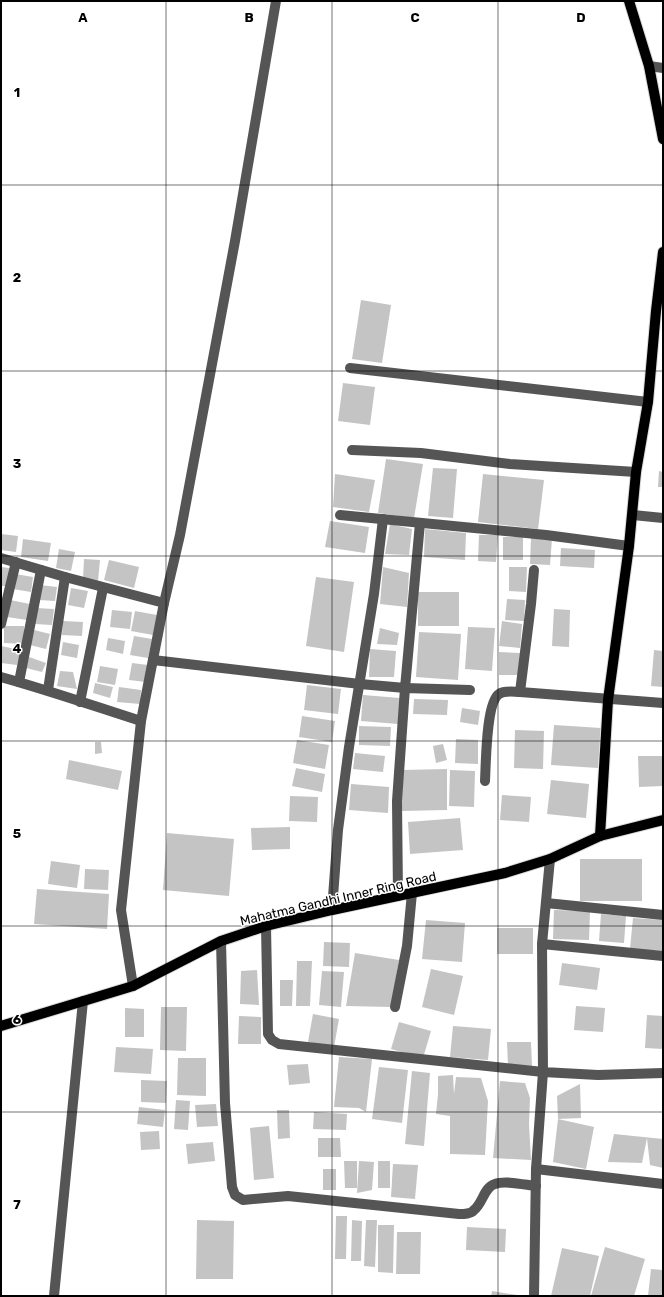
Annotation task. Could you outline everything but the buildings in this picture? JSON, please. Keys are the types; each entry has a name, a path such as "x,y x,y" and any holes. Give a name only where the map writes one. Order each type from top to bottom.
{"main road":[{"path":"629,1 649,66 663,139"},
{"path":"600,836 608,700 633,515 636,472 648,402 663,252"},
{"name":"Mahatma Gandhi Inner Ring Road","path":"1,1026 132,986 221,941 266,926 332,910 505,873 550,859 600,836 663,820"}],"street":[{"path":"132,986 121,910 141,721 164,603 180,535 233,249 276,1"},
{"path":"649,66 663,68"},
{"path":"350,368 648,402"},
{"path":"352,450 421,454 510,464 636,472"},
{"path":"340,515 546,535 629,546"},
{"path":"633,515 663,518"},
{"path":"332,910 338,830 349,747 374,594 383,519"},
{"path":"398,896 397,801 405,688 420,523"},
{"path":"1,558 103,588 164,603"},
{"path":"1,624 16,562"},
{"path":"19,682 41,570"},
{"path":"520,692 534,570"},
{"path":"48,690 65,577"},
{"path":"80,702 103,588"},
{"path":"153,660 360,684 405,688 470,690"},
{"path":"1,676 141,721"},
{"path":"485,781 489,713 495,698 500,693 508,691 608,700 663,703"},
{"path":"534,1296 536,1169 543,1072 542,944 550,859"},
{"path":"395,1007 407,946 412,893"},
{"path":"546,903 663,915"},
{"path":"266,926 268,1034 272,1040 279,1044 543,1072 598,1075 663,1073"},
{"path":"221,941 225,1103 232,1187 236,1196 243,1200 288,1196 459,1214 474,1211 489,1188 495,1184 502,1183 536,1186"},
{"path":"542,944 663,956"},
{"path":"54,1296 82,1001"},
{"path":"536,1169 663,1184"}]}
